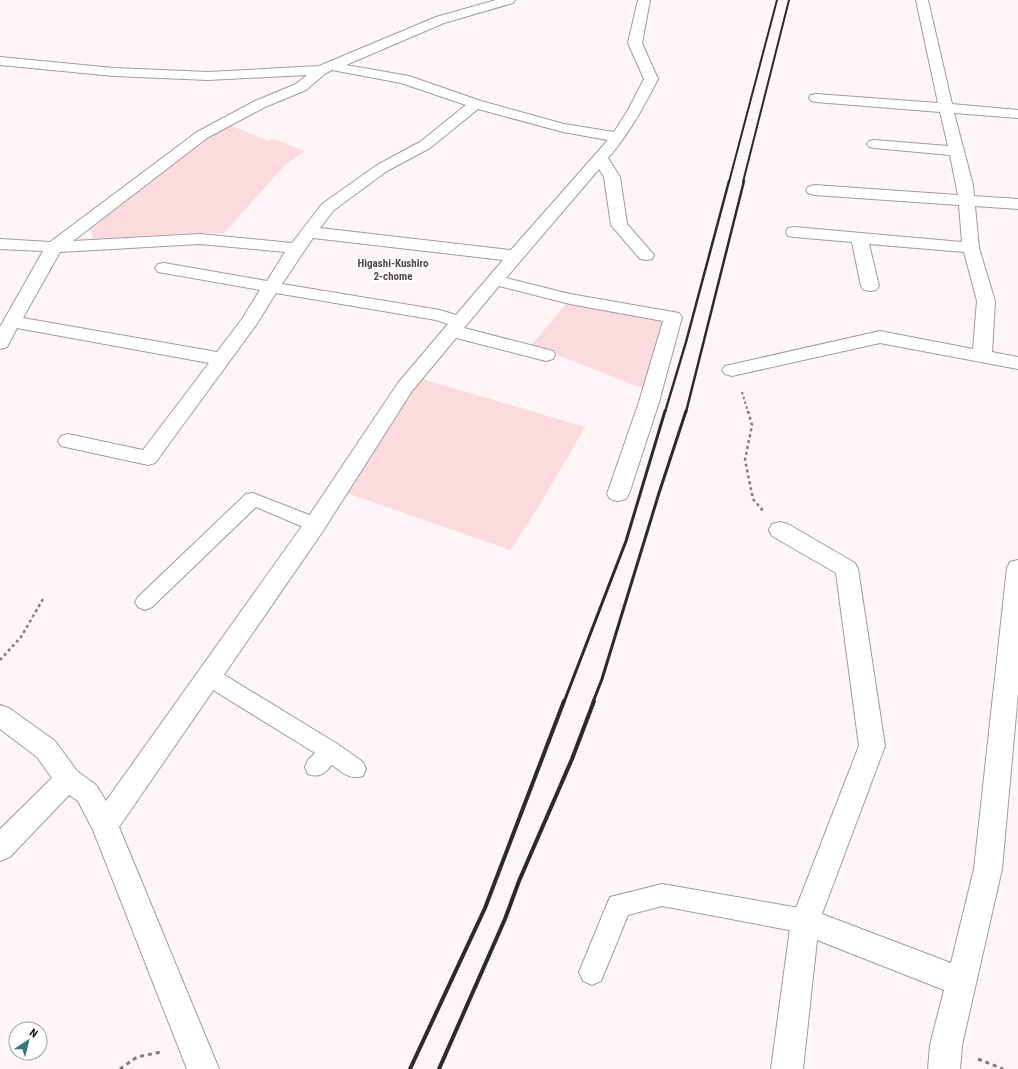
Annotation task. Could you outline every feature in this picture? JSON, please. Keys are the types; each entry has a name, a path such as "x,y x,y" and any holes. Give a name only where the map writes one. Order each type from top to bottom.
{"street":[{"path":"0,343 54,247 202,135 260,104 301,87 326,68 440,20 509,0"},
{"path":"105,825 315,525 404,387 494,280 618,137 635,110 651,79 635,43 644,0"},
{"path":"922,0 965,185 971,248 986,301 982,356"},
{"path":"0,61 114,72 208,76 326,68 404,79 476,104 563,128 618,137"},
{"path":"816,98 1018,114"},
{"path":"68,441 148,458 250,321 296,248 328,207 382,168 426,145 476,104"},
{"path":"874,144 956,151"},
{"path":"600,158 612,177 619,224 646,255"},
{"path":"814,190 1018,204"},
{"path":"308,232 515,256"},
{"path":"794,232 971,248"},
{"path":"859,238 870,286"},
{"path":"0,244 54,247 200,239 296,248"},
{"path":"164,268 440,315 456,326 546,355"},
{"path":"494,280 570,299 674,317 649,402 618,494"},
{"path":"12,322 222,359"},
{"path":"732,370 880,337 1018,364"},
{"path":"780,530 847,569 872,746 805,921 787,1069"},
{"path":"944,1069 946,1045 988,869 1015,627 1018,568"},
{"path":"0,715 46,749 68,779 86,793 105,825 203,1069"},
{"path":"1,845 68,779"},
{"path":"805,921 961,982"}],"lane":[{"path":"145,602 253,499 315,525"},
{"path":"210,677 324,760 355,769"},
{"path":"592,972 619,905 662,895 805,921"}],"path":[{"path":"732,370 744,396 752,425 745,460 753,499 780,530"},
{"path":"0,660 21,638 43,599"},
{"path":"120,1069 137,1057 193,1044"}],"shaded area":[{"path":"230,125 268,141 274,139 305,151 286,164 224,233 188,233 93,239 89,225 204,139"},
{"path":"567,302 664,320 649,388 639,387 532,345"},
{"path":"422,379 585,427 539,506 510,550 341,491"}],"railway":[{"path":"729,182 777,0"},
{"path":"743,182 789,0"},
{"path":"665,412 686,342 729,181"},
{"path":"686,412 744,181"},
{"path":"564,702 626,541 665,411"},
{"path":"593,702 602,679 659,493 686,411"},
{"path":"410,1069 485,908 564,701"},
{"path":"439,1069 505,919 519,881 572,759 594,701"}],"district":[{"name":"Higashi-Kushiro 2-chome","path":"393,269"}]}
